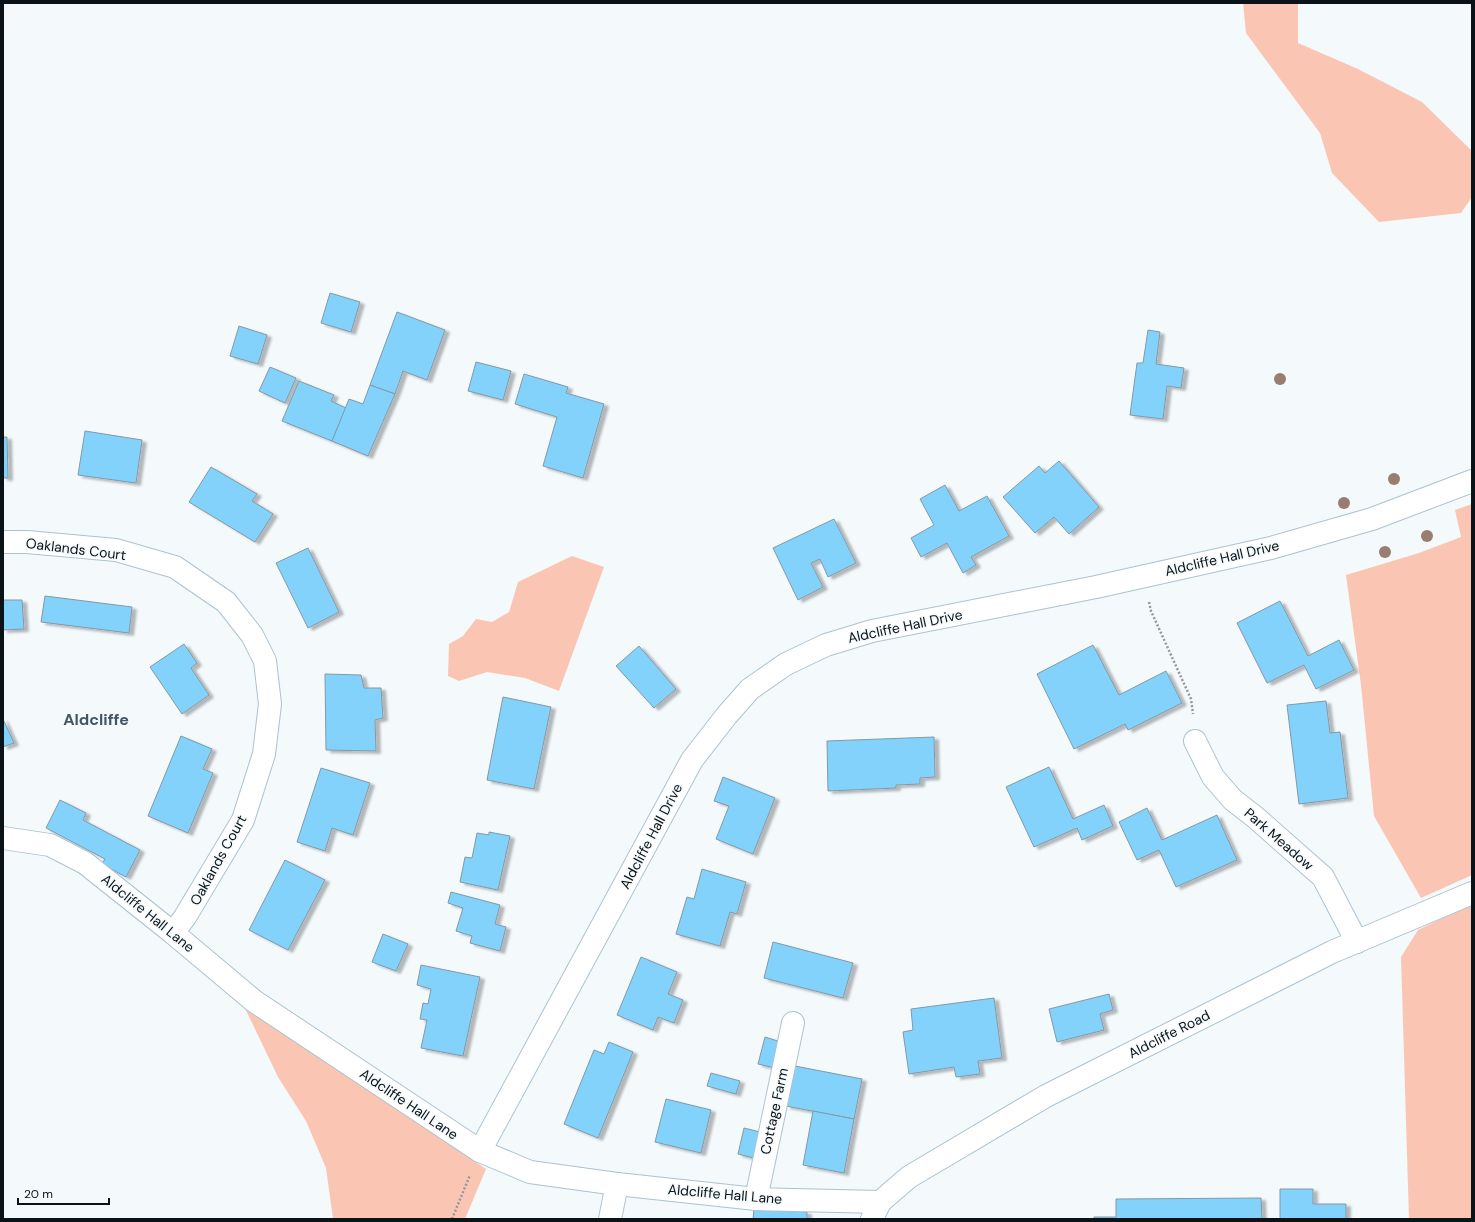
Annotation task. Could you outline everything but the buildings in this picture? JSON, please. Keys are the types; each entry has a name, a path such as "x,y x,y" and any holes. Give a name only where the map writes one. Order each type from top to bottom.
{"street":[{"name":"Aldcliffe Hall Drive","path":"480,1152 692,760 727,715 750,689 786,664 826,645 872,631 1096,587 1271,548 1372,519 1472,481"},
{"name":"Oaklands Court","path":"3,542 27,542 116,550 175,567 226,602 252,635 265,661 270,704 265,747 243,820 186,917 173,932"},
{"name":"Park Meadow","path":"1195,741 1213,777 1233,800 1255,817 1323,876 1357,942"},
{"name":"Aldcliffe Hall Lane","path":"3,838 50,845 85,863 173,932 254,1001 480,1152 530,1172 617,1184 876,1211"},
{"name":"Aldcliffe Road","path":"876,1211 909,1177 1046,1096 1332,952 1472,893"},
{"name":"Cottage Farm","path":"756,1199 793,1023"},
{"path":"611,1216 617,1184"}],"path":[{"path":"1141,577 1151,611 1191,699 1195,741"},
{"path":"452,1219 480,1152"}],"shaded area":[{"path":"1243,3 1298,3 1298,43 1358,69 1422,102 1472,151 1472,197 1461,213 1379,222 1332,173 1320,133 1246,33"},
{"path":"1472,504 1472,875 1421,898 1374,816 1361,685 1346,575 1419,553 1461,537 1455,510"},
{"path":"572,556 604,567 559,691 525,678 487,672 459,681 448,676 449,644 463,636 476,619 492,622 509,612 518,582"},
{"path":"1472,904 1472,1219 1409,1219 1401,957 1418,930"},
{"path":"244,1006 486,1169 465,1219 333,1219 326,1168 306,1121 278,1077"}],"district":[{"name":"Aldcliffe","path":"96,719"}]}
